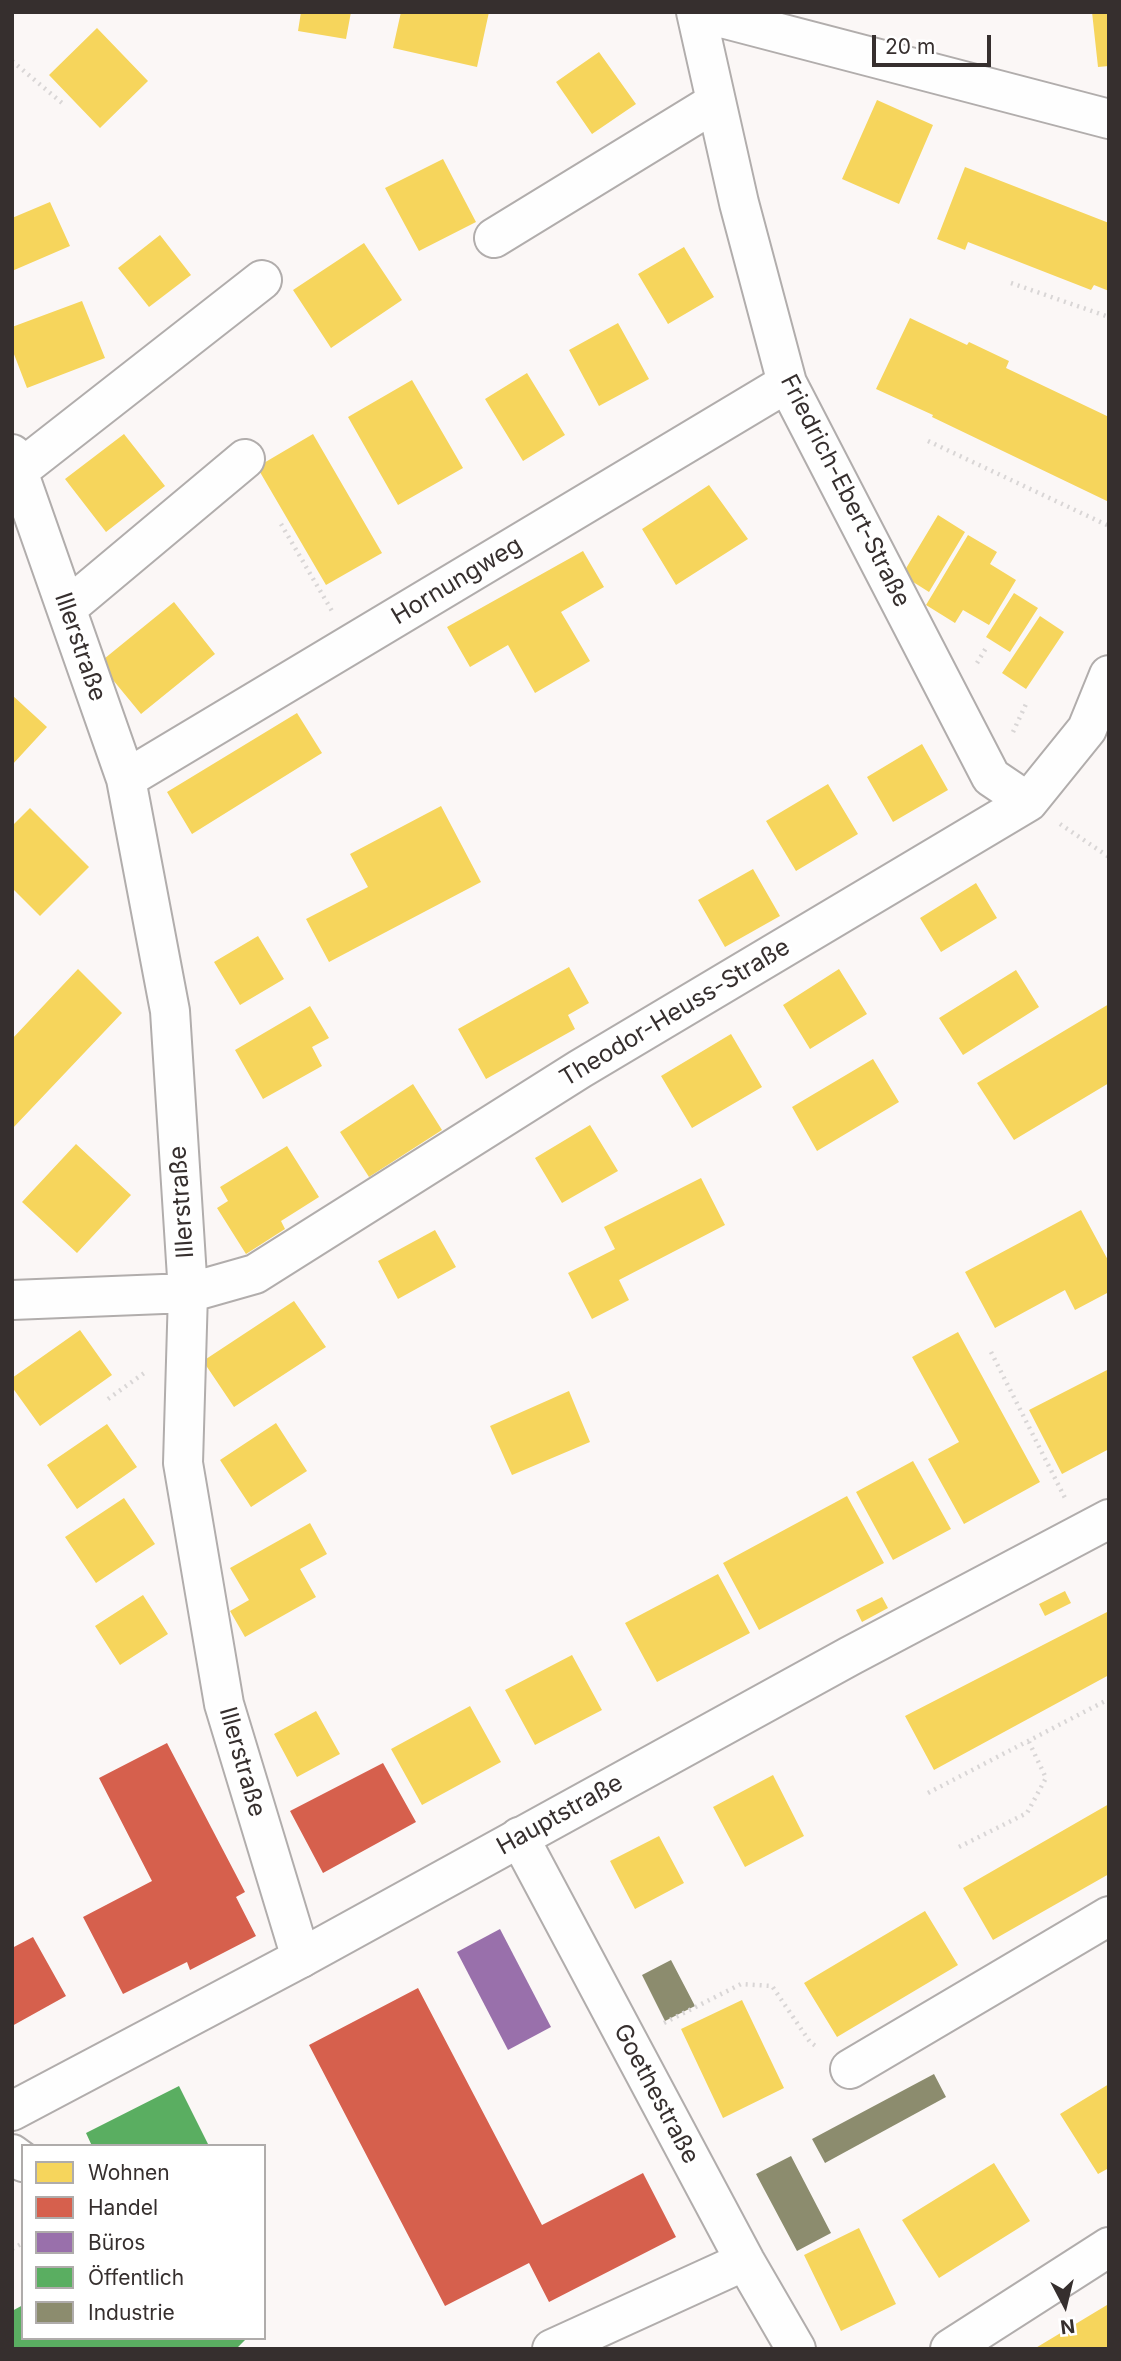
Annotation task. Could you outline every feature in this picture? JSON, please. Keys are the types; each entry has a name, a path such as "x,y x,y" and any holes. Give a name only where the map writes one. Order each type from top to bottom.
{"street":[{"name":"Friedrich-Ebert-Straße","path":"698,12 739,203 787,383 991,777 1028,802"},
{"path":"698,12 1109,119"},
{"path":"494,238 716,102"},
{"path":"15,462 262,280"},
{"name":"Hornungweg","path":"126,779 787,383"},
{"path":"67,608 244,459"},
{"name":"Illerstraße","path":"15,462 126,779 170,1011 188,1293 183,1463 224,1704 301,1958"},
{"name":"Theodor-Heuss-Straße","path":"12,1300 188,1293 255,1274 580,1069 1028,802 1087,729 1109,675"},
{"name":"Hauptstraße","path":"12,2111 301,1958 850,1656 1096,1526"},
{"name":"Goethestraße","path":"519,1837 745,2261 796,2349"},
{"path":"850,2069 1109,1916"},
{"path":"950,2349 1109,2247"},
{"path":"552,2349 745,2261"}],"path":[{"path":"12,61 62,103"},
{"path":"1011,283 1109,317"},
{"path":"928,440 1109,526"},
{"path":"281,524 351,643"},
{"path":"1028,802 1109,857"},
{"path":"991,1352 1096,1526"},
{"path":"928,1793 1109,1699"},
{"path":"958,1847 1027,1813 1046,1778 1029,1742"},
{"path":"628,2042 741,1984 772,1986 810,2042 850,2069"}],"building: Wohnen":[{"path":"301,12 351,12 346,39 298,31"},
{"path":"401,12 489,12 477,67 393,48"},
{"path":"1092,12 1109,12 1109,66 1098,67"},
{"path":"97,28 148,81 100,128 49,75"},
{"path":"599,52 636,104 592,134 556,82"},
{"path":"877,100 933,125 899,204 842,179"},
{"path":"443,159 476,222 419,251 385,188"},
{"path":"965,167 1109,223 1109,291 1094,285 1091,290 968,242 965,250 937,239"},
{"path":"50,202 70,246 12,271 12,218"},
{"path":"160,235 191,275 149,307 118,268"},
{"path":"364,243 402,300 331,348 293,290"},
{"path":"684,247 714,297 668,324 638,274"},
{"path":"82,301 105,358 27,388 12,349 12,327"},
{"path":"910,318 1009,361 1006,368 1109,417 1109,502 876,389"},
{"path":"618,323 649,379 599,406 569,350"},
{"path":"527,373 565,435 523,461 485,399"},
{"path":"412,380 463,468 398,505 348,417"},
{"path":"124,434 165,486 106,532 65,479"},
{"path":"313,434 382,553 326,585 257,467"},
{"path":"709,485 748,539 676,585 642,529"},
{"path":"938,515 965,532 929,592 902,575"},
{"path":"968,535 997,552 990,564 1016,580 989,625 963,610 955,623 926,605"},
{"path":"583,551 604,587 561,612 590,661 535,693 508,645 470,667 447,627"},
{"path":"1014,593 1038,608 1010,652 986,637"},
{"path":"174,602 215,654 141,714 99,663"},
{"path":"1040,616 1064,632 1026,689 1002,673"},
{"path":"12,695 47,727 12,765"},
{"path":"297,713 322,753 192,834 167,792"},
{"path":"922,744 948,790 893,822 867,777"},
{"path":"828,784 858,834 796,871 766,821"},
{"path":"441,806 481,882 329,962 306,919 368,887 350,854"},
{"path":"30,808 89,867 40,916 12,888 12,826"},
{"path":"753,869 780,916 725,947 698,900"},
{"path":"976,883 997,918 941,952 920,918"},
{"path":"258,936 284,979 240,1005 214,962"},
{"path":"569,967 589,1003 568,1015 575,1029 486,1079 458,1029"},
{"path":"78,969 122,1013 12,1129 12,1039"},
{"path":"839,969 867,1014 810,1049 783,1005"},
{"path":"1016,970 1039,1007 963,1055 939,1018"},
{"path":"1109,1004 1109,1083 1014,1140 977,1083"},
{"path":"310,1006 329,1038 312,1047 322,1066 263,1099 235,1050"},
{"path":"731,1034 762,1087 692,1128 661,1076"},
{"path":"873,1059 899,1102 817,1151 792,1107"},
{"path":"413,1084 442,1130 369,1177 340,1132"},
{"path":"590,1125 618,1171 562,1203 535,1158"},
{"path":"76,1144 131,1195 77,1253 22,1202"},
{"path":"287,1146 319,1197 281,1221 285,1229 246,1254 217,1208 228,1201 220,1187"},
{"path":"701,1178 725,1225 619,1280 629,1300 592,1319 568,1273 615,1249 604,1227"},
{"path":"1081,1210 1109,1262 1109,1292 1075,1310 1065,1290 995,1328 965,1272"},
{"path":"435,1230 456,1267 398,1299 378,1261"},
{"path":"294,1301 326,1347 234,1407 203,1361"},
{"path":"80,1330 112,1375 40,1426 12,1387 12,1378"},
{"path":"958,1332 1040,1482 964,1524 928,1459 959,1442 912,1357"},
{"path":"1109,1369 1109,1449 1062,1474 1029,1410"},
{"path":"569,1391 590,1442 512,1475 490,1426"},
{"path":"276,1423 307,1471 251,1507 220,1460"},
{"path":"107,1424 137,1467 77,1509 47,1465"},
{"path":"913,1461 951,1529 893,1560 856,1492"},
{"path":"847,1496 884,1563 759,1630 723,1563"},
{"path":"124,1498 155,1544 96,1583 65,1537"},
{"path":"310,1523 327,1554 300,1569 316,1597 245,1637 230,1611 249,1600 230,1568"},
{"path":"718,1574 750,1633 657,1682 625,1623"},
{"path":"1065,1591 1071,1603 1045,1616 1039,1604"},
{"path":"143,1595 168,1634 120,1665 95,1626"},
{"path":"882,1597 888,1608 862,1622 856,1610"},
{"path":"1109,1611 1109,1675 934,1770 905,1716"},
{"path":"572,1655 602,1710 535,1745 505,1690"},
{"path":"470,1706 501,1762 422,1805 391,1749"},
{"path":"316,1711 340,1754 297,1777 274,1734"},
{"path":"773,1775 804,1836 745,1867 713,1807"},
{"path":"1109,1804 1109,1874 993,1940 963,1888"},
{"path":"659,1836 684,1883 635,1909 610,1861"},
{"path":"925,1911 958,1965 837,2037 804,1983"},
{"path":"742,2000 784,2088 723,2118 681,2029"},
{"path":"1109,2084 1109,2168 1098,2174 1060,2114"},
{"path":"994,2163 1030,2221 939,2278 902,2220"},
{"path":"859,2228 896,2304 841,2331 804,2255"},
{"path":"1107,2305 1109,2349 1034,2349"}],"building: Handel":[{"path":"167,1743 245,1892 236,1897 256,1936 190,1970 187,1962 123,1994 83,1917 152,1881 99,1778"},
{"path":"383,1763 416,1822 323,1873 290,1811"},
{"path":"33,1937 66,1996 12,2026 12,1948"},
{"path":"418,1988 542,2225 643,2173 676,2237 549,2302 529,2263 445,2306 309,2045"}],"building: Büros":[{"path":"500,1929 551,2027 508,2050 457,1952"}],"building: Öffentlich":[{"path":"179,2086 208,2144 91,2144 86,2133"},
{"path":"21,2306 21,2340 245,2340 236,2349 12,2349 12,2311"}],"building: Industrie":[{"path":"671,1960 695,2006 665,2021 642,1975"},
{"path":"934,2074 946,2097 825,2163 812,2139"},
{"path":"791,2156 831,2233 797,2251 756,2174"}]}
